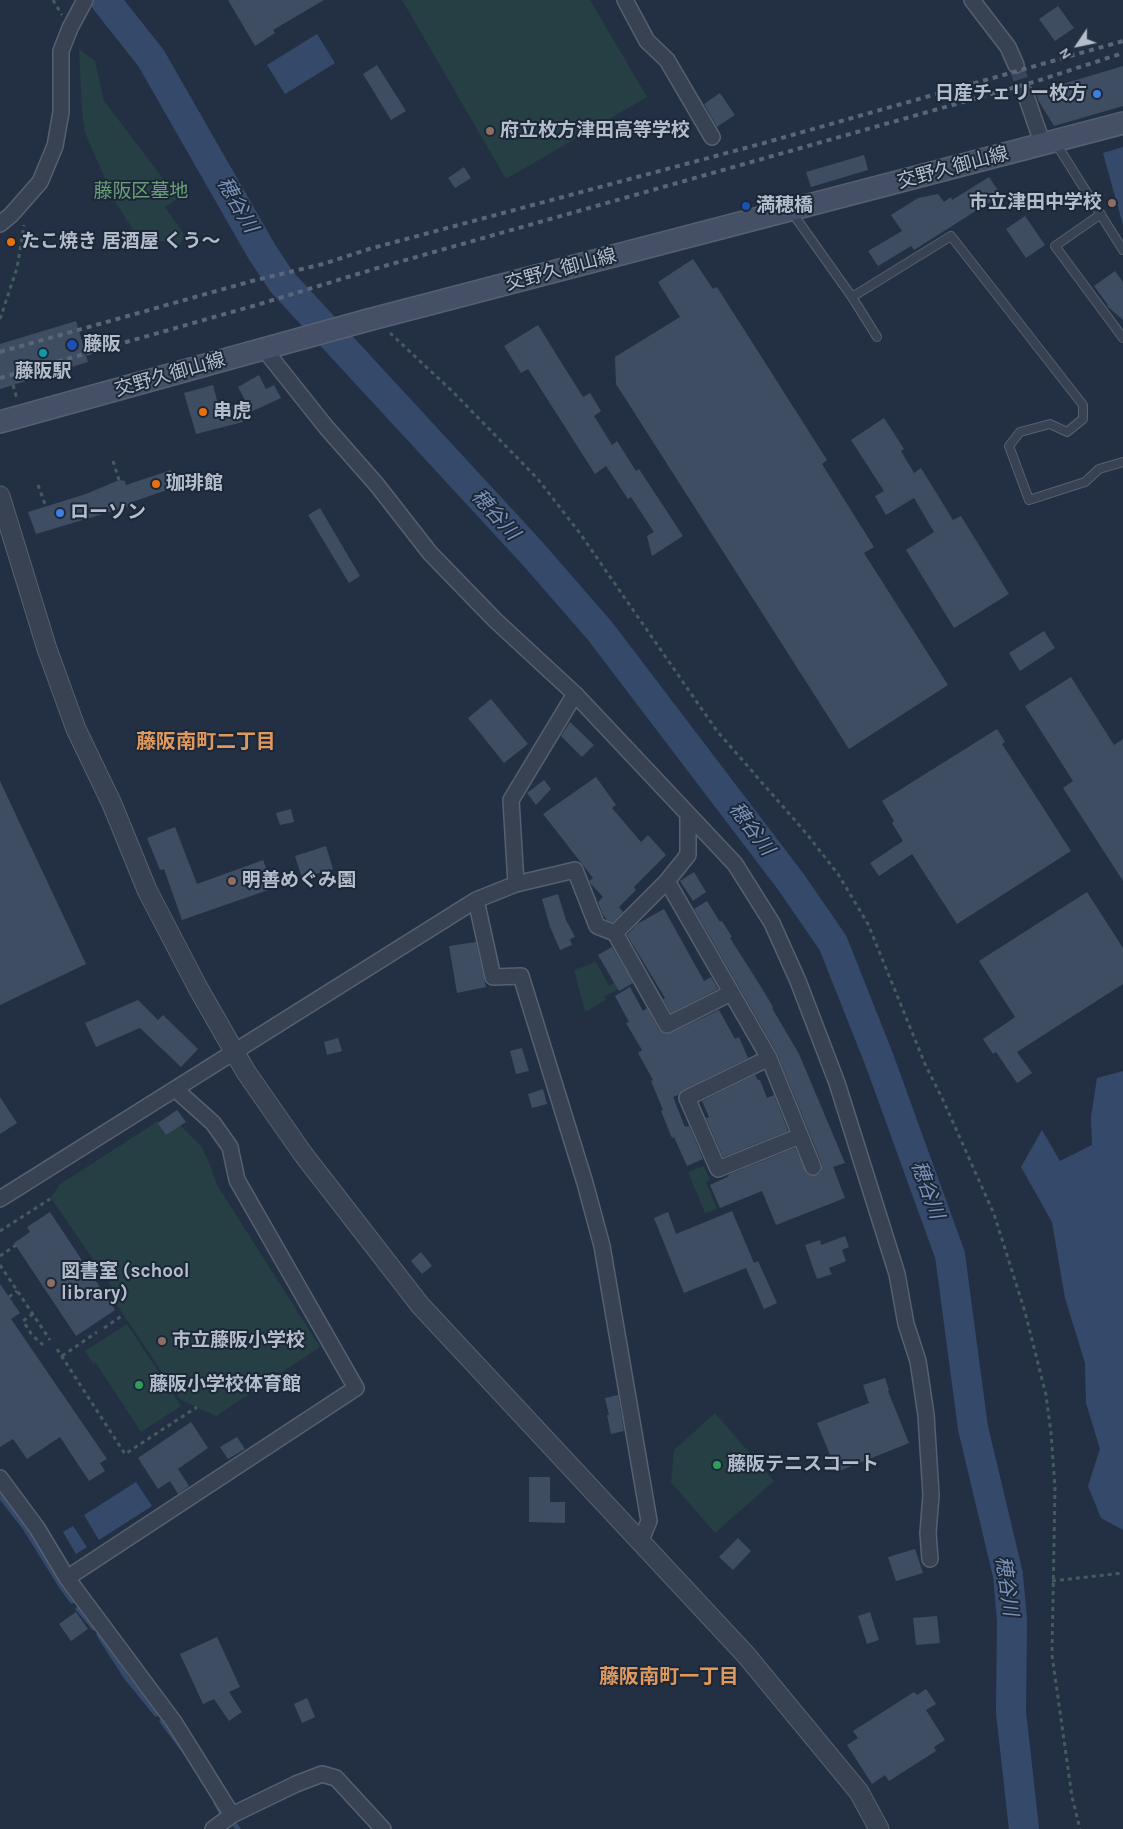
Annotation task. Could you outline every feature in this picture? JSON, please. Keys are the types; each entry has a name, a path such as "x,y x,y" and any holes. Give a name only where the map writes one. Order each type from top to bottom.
{"main road":[{"name":"交野久御山線","path":"0,422 294,341 376,324 791,210 1123,123"}],"street":[{"path":"0,224 40,182 55,146 61,112 61,51 69,20 85,0"},
{"path":"625,0 647,41 667,60 712,137"},
{"path":"972,0 1008,47 1016,65"},
{"path":"1025,93 1049,143"},
{"path":"264,349 326,428 378,485 430,553 495,620 575,694 735,864 772,923 798,980 837,1083 897,1274 906,1324 918,1361 929,1440 931,1496 928,1534 930,1559"},
{"path":"0,496 47,649 76,729 112,804 147,890 198,988 246,1072 303,1154 420,1305 640,1542 692,1595 752,1663 859,1792 879,1829"},
{"path":"516,884 511,800 575,694"},
{"path":"615,933 667,881 688,855 688,815"},
{"path":"0,1199 476,900 516,884 575,870 597,926 615,933 667,1025 731,993"},
{"path":"667,881 769,1058 813,1167"},
{"path":"476,900 493,978 521,976 585,1183 602,1246 648,1521 640,1542"},
{"path":"769,1058 687,1098 718,1169 800,1136"},
{"path":"67,1578 356,1388 236,1180 230,1147 214,1124 175,1089"},
{"path":"0,1478 37,1528 67,1578 174,1722 232,1815"},
{"path":"213,1829 232,1815 296,1784 322,1774 336,1778 383,1829"}],"lane":[{"path":"1049,143 1101,214 1123,250"},
{"path":"791,210 878,337"},
{"path":"1101,214 1055,246 1123,338"},
{"path":"852,297 951,236 1083,405 1083,419 1067,432 1050,424 1020,432 1010,446 1029,500 1085,482 1099,469 1123,462"}],"path":[{"path":"53,0 69,20"},
{"path":"0,319 17,268 24,222"},
{"path":"376,324 446,386 537,478 579,532 717,731 838,874 868,924 925,1064 994,1214 1025,1312 1046,1394 1055,1488 1052,1655 1072,1797 1080,1829"},
{"path":"13,385 17,399"},
{"path":"113,461 119,480"},
{"path":"38,485 46,507"},
{"path":"0,1230 50,1199"},
{"path":"0,1256 16,1245"},
{"path":"0,1265 50,1340"},
{"path":"8,1297 17,1291"},
{"path":"33,1314 23,1321 32,1335 42,1345"},
{"path":"104,1328 124,1315"},
{"path":"62,1356 98,1332"},
{"path":"56,1349 125,1454 197,1408"},
{"path":"1052,1581 1123,1573"}],"green space":[{"path":"402,0 590,0 647,97 506,179"},
{"name":"藤阪区墓地","path":"79,49 95,61 104,101 178,198 165,207 185,236 180,245 137,236 116,203 85,133"},
{"path":"596,962 609,986 625,976 629,983 604,997 606,1000 585,1012 574,970"},
{"path":"158,1121 166,1135 180,1125 201,1146 217,1185 320,1347 216,1416 181,1400 114,1301 119,1297 50,1199 59,1185"},
{"path":"704,1166 710,1180 706,1182 717,1209 705,1213 688,1172"},
{"name":"藤阪小学校体育館","path":"127,1324 181,1406 141,1432 96,1363 93,1364 85,1351"},
{"name":"藤阪テニスコート","path":"715,1413 774,1481 715,1533 671,1482 674,1450"}],"water":[{"path":"317,34 335,63 285,94 267,65"},
{"path":"1123,147 1123,225 1103,153"},
{"path":"1123,1071 1123,1530 1101,1518 1088,1486 1100,1449 1086,1403 1085,1363 1065,1298 1052,1222 1021,1167 1042,1130 1060,1161 1092,1145 1091,1117 1097,1078"},
{"path":"136,1482 152,1506 99,1540 84,1515"},
{"path":"73,1526 87,1547 76,1554 63,1532"}],"building":[{"path":"228,0 324,0 273,30 275,33 255,46"},
{"path":"1058,6 1074,28 1055,41 1039,19"},
{"path":"377,65 406,111 391,120 363,74"},
{"path":"1123,66 1123,106 1054,126 1038,100 1036,92"},
{"path":"720,93 735,115 717,127 704,104"},
{"path":"864,155 868,170 811,187 806,172"},
{"path":"464,167 471,178 455,188 448,178"},
{"path":"989,177 1001,195 914,250 911,246 878,266 868,251 902,231 891,215 918,198 938,194 944,202 951,197 952,200"},
{"path":"1025,216 1045,245 1026,258 1006,229"},
{"path":"693,259 713,289 717,287 827,460 822,464 874,547 864,553 948,685 849,749 616,384 615,357 680,317 658,282"},
{"path":"1115,271 1123,282 1123,320 1107,306 1094,286"},
{"name":"藤阪駅","path":"76,321 88,362 0,389 0,344"},
{"path":"538,325 583,397 590,393 601,411 594,416 612,445 617,441 636,471 639,469 683,536 652,556 647,536 654,532 631,497 628,499 606,466 595,474 528,369 521,373 504,346"},
{"path":"259,375 266,389 274,385 281,398 240,417 243,422 196,434 184,393 213,385 220,412 245,400 238,387"},
{"path":"884,418 904,449 901,451 914,473 921,468 953,520 961,516 1009,594 954,628 906,550 934,532 914,498 886,515 875,496 884,491 851,440"},
{"path":"171,470 176,487 132,502 133,505 36,534 28,512 86,494 119,480 125,481 126,485"},
{"path":"320,508 360,576 349,583 308,515"},
{"path":"1044,631 1055,648 1020,671 1009,653"},
{"path":"1071,677 1114,745 1123,739 1123,881 1063,788 1073,781 1025,706"},
{"path":"491,699 528,744 504,763 468,718"},
{"path":"570,722 594,745 582,757 561,736"},
{"path":"997,729 1005,742 1002,744 1071,851 957,924 912,854 879,876 870,863 903,841 882,801"},
{"path":"596,777 616,805 612,808 641,842 648,835 666,855 634,887 636,890 619,907 623,912 613,922 607,920 603,915 598,902 603,897 589,881 593,878 543,814"},
{"path":"544,780 551,789 536,805 527,793"},
{"path":"0,781 86,964 0,1005"},
{"path":"291,809 294,822 280,825 276,813"},
{"path":"175,827 197,884 263,860 274,888 182,920 164,869 160,870 147,838"},
{"path":"326,846 333,869 302,878 295,856"},
{"path":"694,872 706,892 693,901 680,881"},
{"path":"1087,892 1123,948 1123,984 1017,1052 1032,1073 1017,1083 996,1052 993,1054 983,1039 1015,1017 979,961"},
{"path":"558,894 566,920 575,937 570,939 572,945 560,950 550,927 542,899"},
{"path":"707,901 732,937 730,938 763,990 799,1054 845,1163 833,1167 845,1198 776,1225 762,1191 720,1208 710,1185 728,1175 795,1148 808,1175 817,1175 821,1172 822,1164 777,1053 694,909"},
{"path":"664,909 704,981 711,977 718,989 671,1013 663,999 665,998 627,935 637,924"},
{"path":"476,942 486,987 457,993 449,946"},
{"path":"612,947 633,983 619,991 598,955"},
{"path":"630,987 643,1011 647,1008 659,1030 666,1034 719,1010 735,1039 739,1037 748,1058 683,1090 673,1097 685,1127 689,1126 703,1159 687,1166 674,1137 672,1138 661,1111 663,1110 651,1081 653,1080 638,1053 642,1050 626,1023 629,1022 615,996"},
{"path":"138,1000 158,1020 163,1015 198,1049 181,1067 140,1028 96,1047 85,1023"},
{"path":"338,1038 342,1051 327,1055 324,1042"},
{"path":"522,1048 529,1071 516,1074 510,1051"},
{"path":"755,1075 760,1080 767,1098 774,1095 788,1131 723,1157 706,1118 709,1117 702,1101"},
{"path":"543,1089 547,1104 532,1108 528,1094"},
{"path":"0,1097 17,1123 0,1134"},
{"path":"177,1110 186,1122 166,1135 158,1123"},
{"path":"732,1211 754,1263 758,1261 777,1303 764,1309 746,1268 684,1293 654,1218 668,1212 676,1234"},
{"path":"50,1212 115,1310 76,1336 14,1243 30,1232 27,1227"},
{"path":"845,1236 849,1247 842,1250 846,1261 829,1268 832,1274 817,1279 805,1245 820,1240 821,1245"},
{"path":"421,1252 432,1266 422,1274 411,1261"},
{"path":"0,1284 20,1313 11,1319 107,1459 100,1463 105,1471 89,1481 60,1437 27,1459 13,1439 0,1447"},
{"path":"885,1378 888,1391 909,1443 837,1472 817,1423 869,1403 863,1385"},
{"path":"618,1395 624,1431 611,1434 605,1398"},
{"path":"191,1422 208,1448 178,1469 189,1486 178,1494 170,1481 158,1489 138,1458"},
{"path":"237,1437 245,1449 228,1459 220,1447"},
{"path":"529,1477 550,1477 550,1502 565,1502 565,1523 529,1522"},
{"path":"738,1538 751,1551 733,1570 719,1557"},
{"path":"915,1549 923,1573 896,1581 888,1557"},
{"path":"76,1612 88,1629 71,1641 59,1624"},
{"path":"870,1612 879,1640 867,1644 858,1616"},
{"path":"937,1616 940,1643 916,1645 913,1618"},
{"path":"217,1637 240,1687 229,1692 242,1712 229,1721 214,1699 203,1704 180,1654"},
{"path":"926,1689 936,1704 926,1710 945,1740 934,1747 936,1751 889,1781 885,1775 872,1784 847,1745 858,1738 853,1731 914,1692 917,1695"},
{"path":"307,1698 315,1717 302,1723 294,1704"}],"waterway":[{"name":"穂谷川","path":"105,0 151,58 262,252 282,282 533,554 600,631 791,882 833,943 879,1059 950,1255 973,1428 1008,1575 1012,1620 1011,1712 1024,1829"},
{"path":"1,1497 25,1528 72,1601"},
{"path":"78,1609 94,1628"},
{"path":"99,1635 126,1677 156,1714"},
{"path":"162,1721 185,1752"},
{"path":"216,1803 221,1812"},
{"path":"233,1822 238,1829"}],"tunnel":[{"path":"1016,65 1025,93"}],"railway":[{"path":"0,352 252,281 323,264 369,249 764,143 1123,41"},
{"path":"0,378 260,304 374,269 1037,81 1123,53"}],"place":[{"name":"日産チェリー枚方","path":"1097,94"},
{"name":"府立枚方津田高等学校","path":"490,131"},
{"name":"市立津田中学校","path":"1112,203"},
{"name":"満穂橋","path":"746,206"},
{"name":"たこ焼き 居酒屋 くう～","path":"11,242"},
{"name":"藤阪","path":"72,345"},
{"name":"藤阪駅","path":"43,353"},
{"name":"串虎","path":"203,412"},
{"name":"珈琲館","path":"156,484"},
{"name":"ローソン","path":"60,513"},
{"name":"明善めぐみ園","path":"232,881"},
{"name":"図書室 (school library)","path":"51,1283"},
{"name":"市立藤阪小学校","path":"162,1341"},
{"name":"藤阪小学校体育館","path":"139,1385"},
{"name":"藤阪テニスコート","path":"717,1465"}],"district":[{"name":"藤阪南町二丁目","path":"206,742"},
{"name":"藤阪南町一丁目","path":"669,1677"}]}
